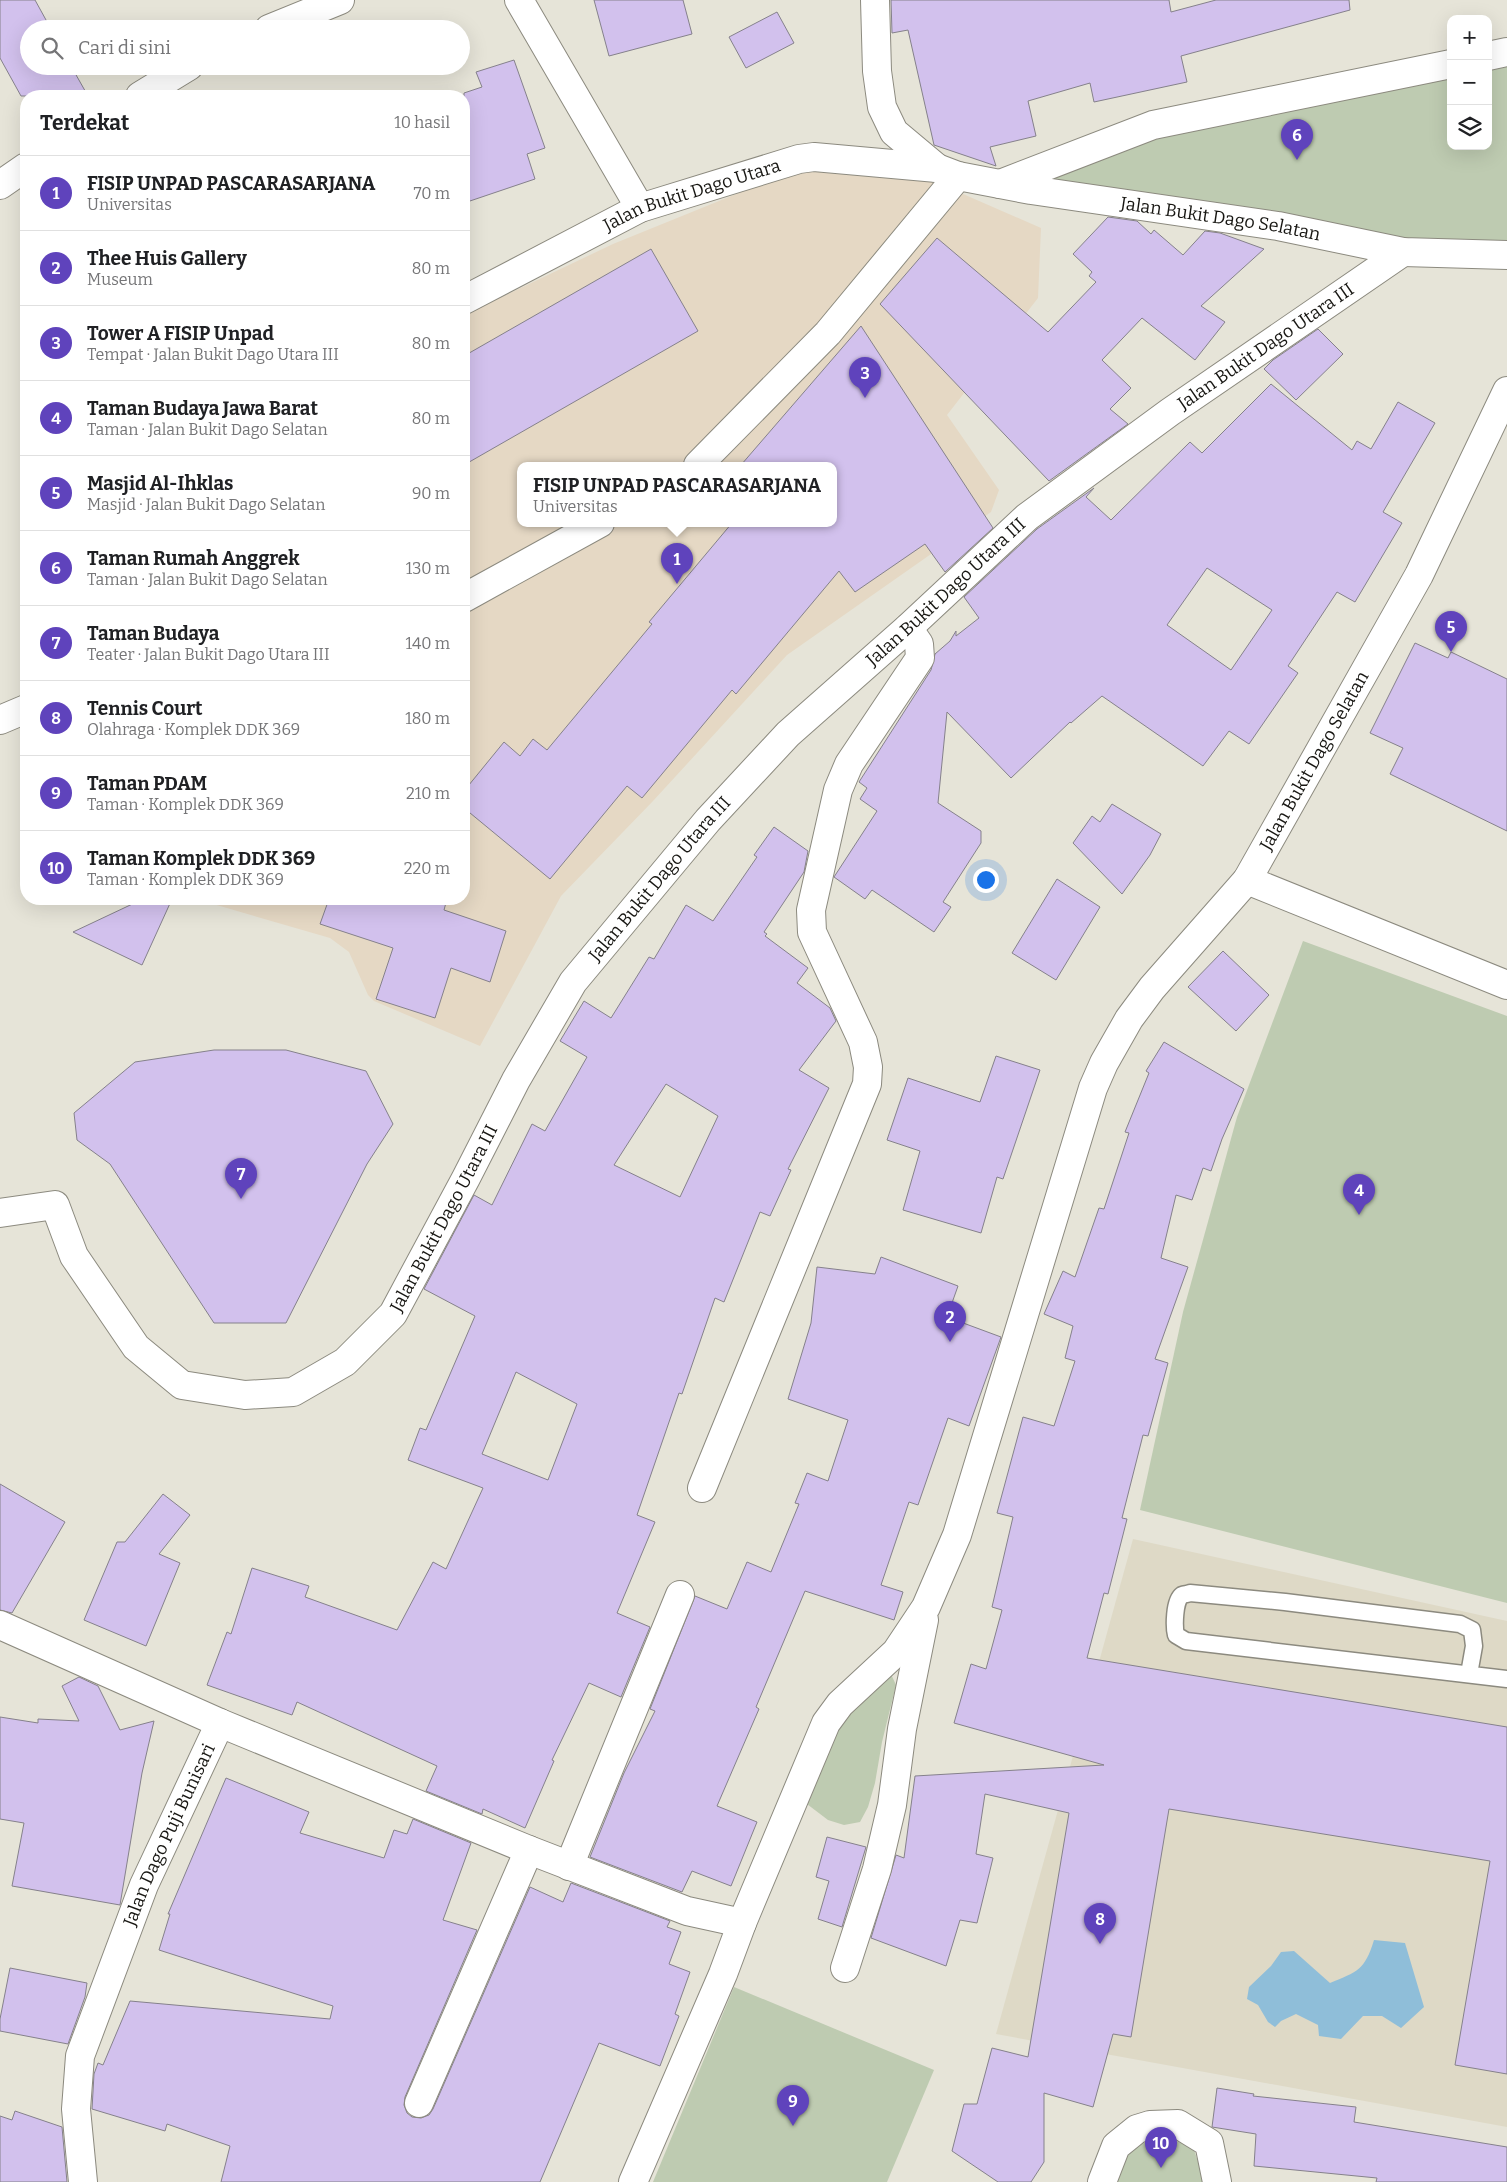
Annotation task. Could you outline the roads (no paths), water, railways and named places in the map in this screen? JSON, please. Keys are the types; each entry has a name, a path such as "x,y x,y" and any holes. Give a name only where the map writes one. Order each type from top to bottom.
{"street":[{"path":"291,20 340,0"},
{"path":"519,0 640,208"},
{"path":"701,462 828,333 948,172 894,132 882,107 877,71 875,0"},
{"path":"1492,55 1507,52"},
{"path":"1000,184 1153,125 1447,65"},
{"path":"150,90 174,75"},
{"name":"Jalan Bukit Dago Utara","path":"470,297 640,208 799,159 814,157 948,172"},
{"path":"0,185 20,171"},
{"name":"Jalan Bukit Dago Selatan","path":"948,172 1000,184 1278,226 1403,252 1507,255"},
{"name":"Jalan Bukit Dago Utara III","path":"0,1213 55,1205 74,1256 136,1347 182,1385 245,1395 293,1392 346,1362 393,1314 516,1080 573,982 708,820 788,734 908,628 1027,517 1170,412 1403,252"},
{"name":"Jalan Bukit Dago Selatan","path":"926,1607 957,1535 1097,1080 1129,1019 1152,988 1247,880 1419,575 1507,391"},
{"path":"470,595 593,527"},
{"path":"702,1488 867,1084 868,1067 864,1042 812,932 811,910 838,790 849,764 920,658 919,644 908,628"},
{"path":"0,720 20,712"},
{"path":"1247,880 1507,985"},
{"path":"569,1866 680,1595"},
{"path":"633,2182 723,1974 742,1922 826,1723 840,1704 896,1652 926,1607"},
{"path":"845,1968 877,1869 892,1805 902,1729 926,1607"},
{"name":"Jalan Dago Puji Bunisari","path":"0,1625 220,1723 144,1885 80,2056 76,2109 83,2182"},
{"path":"220,1723 569,1866 687,1911 742,1922"},
{"path":"420,2103 530,1850"},
{"path":"1102,2182 1116,2146 1137,2129 1150,2125 1178,2124 1209,2143 1216,2182"}],"lane":[{"path":"1469,1674 1474,1646 1472,1630 1460,1624 1285,1602 1190,1593 1182,1596 1179,1600 1173,1624 1176,1635 1186,1641 1507,1680"}],"water":[{"path":"1374,1940 1405,1943 1424,2007 1401,2028 1382,2016 1363,2016 1341,2039 1319,2036 1318,2025 1296,2014 1281,2021 1275,2027 1268,2022 1258,2005 1247,1999 1249,1987 1271,1966 1281,1952 1294,1951 1330,1983 1359,1969 1367,1958"}],"place":[{"name":"Taman Rumah Anggrek","path":"1297,160"},
{"name":"Tower A FISIP Unpad","path":"865,398"},
{"name":"FISIP UNPAD PASCARASARJANA","path":"677,584"},
{"name":"Masjid Al-Ihklas","path":"1451,652"},
{"name":"Taman Budaya","path":"241,1199"},
{"name":"Taman Budaya Jawa Barat","path":"1359,1215"},
{"name":"Thee Huis Gallery","path":"950,1342"},
{"name":"Tennis Court","path":"1100,1944"},
{"name":"Taman PDAM","path":"793,2126"},
{"name":"Taman Komplek DDK 369","path":"1161,2168"}]}
